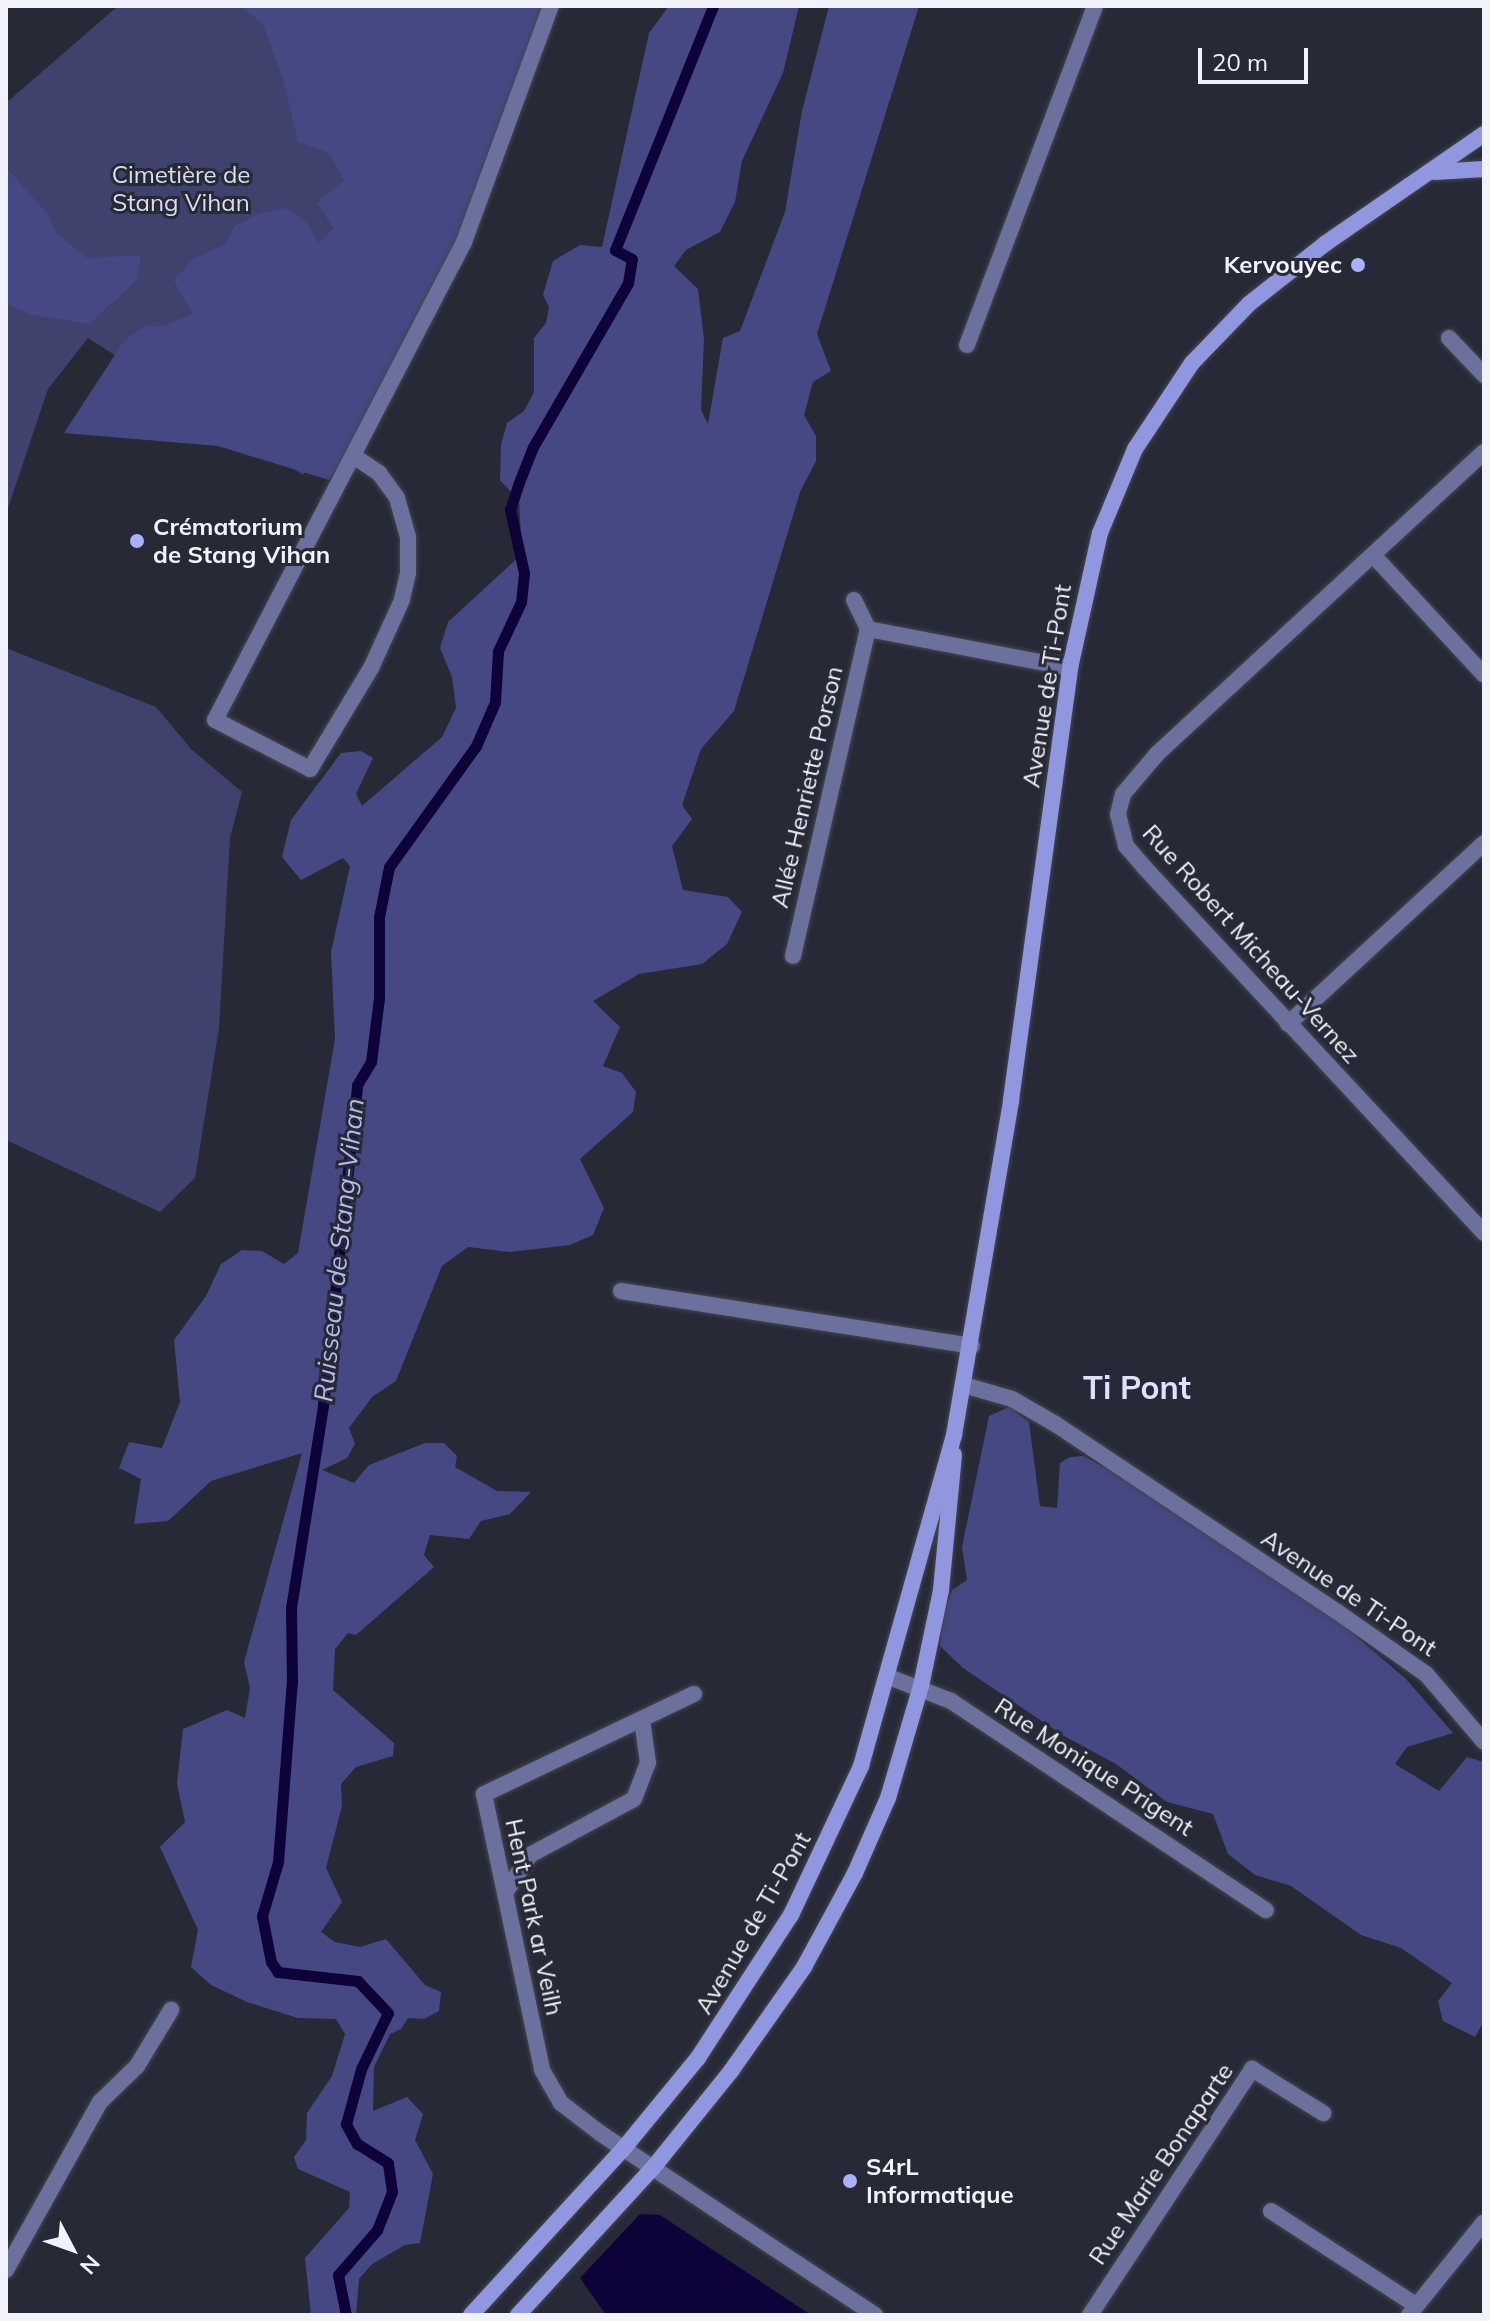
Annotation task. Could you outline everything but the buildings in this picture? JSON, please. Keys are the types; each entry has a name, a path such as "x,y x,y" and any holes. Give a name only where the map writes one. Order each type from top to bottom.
{"street":[{"path":"355,457 379,473 397,498 408,537 408,573 402,600 371,668 310,769 215,720 355,457 464,242 551,6"},
{"path":"967,345 1095,6"},
{"name":"Avenue de Ti-Pont","path":"471,2315 624,2148 698,2058 791,1915 841,1815 889,1677 954,1435 972,1346 1070,668 1100,533 1135,449 1169,392 1225,327 1286,273 1435,172 1484,134"},
{"path":"1435,172 1484,169"},
{"path":"1449,338 1484,375"},
{"name":"Rue Robert Micheau-Vernez","path":"1484,452 1157,754 1120,802 1118,826 1126,846 1484,1233"},
{"path":"1373,555 1484,675"},
{"path":"854,600 868,629 1070,668"},
{"name":"Allée Henriette Porson","path":"793,956 868,629"},
{"path":"1288,1024 1484,843"},
{"path":"621,1291 972,1346"},
{"name":"Avenue de Ti-Pont","path":"964,1385 1035,1411 1336,1611 1426,1674 1484,1742"},
{"name":"Avenue de Ti-Pont","path":"518,2315 652,2169 760,2032 838,1907 888,1798 921,1686 951,1518 954,1435"},
{"name":"Rue Monique Prigent","path":"889,1677 921,1686 1266,1910"},
{"name":"Hent Park ar Veilh","path":"624,2148 575,2115 549,2088 484,1794 694,1694"},
{"name":"Hent Park ar Veilh","path":"505,1893 530,1855 634,1799 648,1763 642,1720"},
{"path":"6,2270 100,2102 137,2066 171,2010"},
{"name":"Rue Marie Bonaparte","path":"1090,2315 1252,2069 1323,2113"},
{"path":"624,2148 875,2315"},
{"path":"1271,2211 1412,2310 1484,2222"}],"green space":[{"name":"Cimetière de Stang Vihan","path":"118,6 292,6 436,237 303,475 88,338 48,389 6,514 6,103"},
{"path":"6,648 156,707 191,749 242,792 230,838 219,1028 195,1178 160,1212 6,1140"}],"shaded area":[{"path":"240,6 553,6 510,142 454,275 365,433 329,480 218,446 64,433 124,341 146,325 163,326 193,314 174,281 193,259 224,245 235,226 260,213 287,208 307,223 318,243 334,229 317,203 344,180 329,153 298,142 284,82 263,24"},
{"path":"669,6 799,6 783,73 742,161 735,202 720,232 686,250 674,266 698,289 704,339 701,410 708,424 723,338 740,331 785,212 802,111 829,6 919,6 817,334 831,371 813,382 804,415 816,436 816,461 800,492 734,711 701,749 682,805 692,819 672,846 683,890 728,897 742,912 727,944 702,964 639,974 593,1001 620,1027 603,1066 622,1073 636,1092 633,1112 580,1159 604,1208 593,1235 570,1245 510,1252 468,1247 442,1266 396,1381 372,1397 349,1428 355,1444 347,1458 322,1470 354,1483 369,1465 425,1443 444,1443 457,1456 455,1467 497,1491 531,1492 510,1514 481,1521 469,1539 430,1535 424,1555 434,1567 356,1635 348,1633 335,1649 333,1690 394,1743 393,1756 356,1767 341,1784 342,1806 326,1868 342,1902 321,1932 335,1942 360,1947 386,1939 425,1985 441,1992 439,2011 424,2019 408,2018 401,2029 390,2034 374,2067 373,2111 407,2097 423,2114 415,2140 433,2174 420,2243 405,2245 372,2264 359,2279 356,2315 311,2315 305,2258 349,2208 350,2192 298,2169 294,2157 306,2140 307,2113 332,2076 345,2034 336,2019 298,2018 247,2002 211,1985 191,1967 198,1930 160,1847 185,1822 177,1784 183,1729 227,1710 245,1718 250,1688 244,1662 302,1453 211,1481 168,1521 134,1524 141,1479 119,1468 129,1442 162,1448 180,1402 174,1340 206,1296 221,1264 242,1250 262,1251 284,1264 298,1253 335,1039 331,952 350,866 343,858 301,880 282,857 291,820 341,753 361,751 373,758 356,794 362,806 442,737 456,708 452,677 440,648 448,622 522,554 519,500 500,480 501,445 507,423 524,411 534,392 534,338 546,323 549,307 543,295 553,261 580,245 602,247 649,33"},
{"path":"6,167 49,216 56,233 87,258 141,255 136,281 89,324 33,315 6,304"},
{"path":"1009,1407 1029,1422 1040,1506 1057,1508 1060,1463 1070,1457 1083,1456 1121,1476 1327,1612 1405,1678 1453,1733 1407,1747 1395,1764 1439,1791 1467,1757 1484,1762 1484,2021 1475,2037 1443,2021 1438,2001 1452,1983 1401,1948 1361,1935 1291,1886 1255,1875 1228,1854 1213,1814 1167,1802 1116,1764 1064,1736 963,1668 940,1646 943,1615 952,1590 967,1580 962,1547 989,1416"},
{"path":"640,2214 660,2215 811,2315 606,2315 580,2278"}],"waterway":[{"name":"Ruisseau de Stang-Vihan","path":"346,2315 338,2275 377,2230 392,2192 388,2163 357,2144 346,2124 361,2069 388,2013 358,1981 278,1972 271,1962 262,1916 278,1862 292,1682 291,1608 323,1405 357,1085 371,1062 379,998 379,917 389,867 476,746 495,702 498,651 521,602 524,573 510,510 533,447 628,283 632,259 615,250 713,6"}],"place":[{"name":"Kervouyec","path":"1358,265"},
{"name":"Crématorium de Stang Vihan","path":"137,541"},
{"name":"S4rL Informatique","path":"850,2181"}],"district":[{"name":"Ti Pont","path":"1137,1387"}]}
